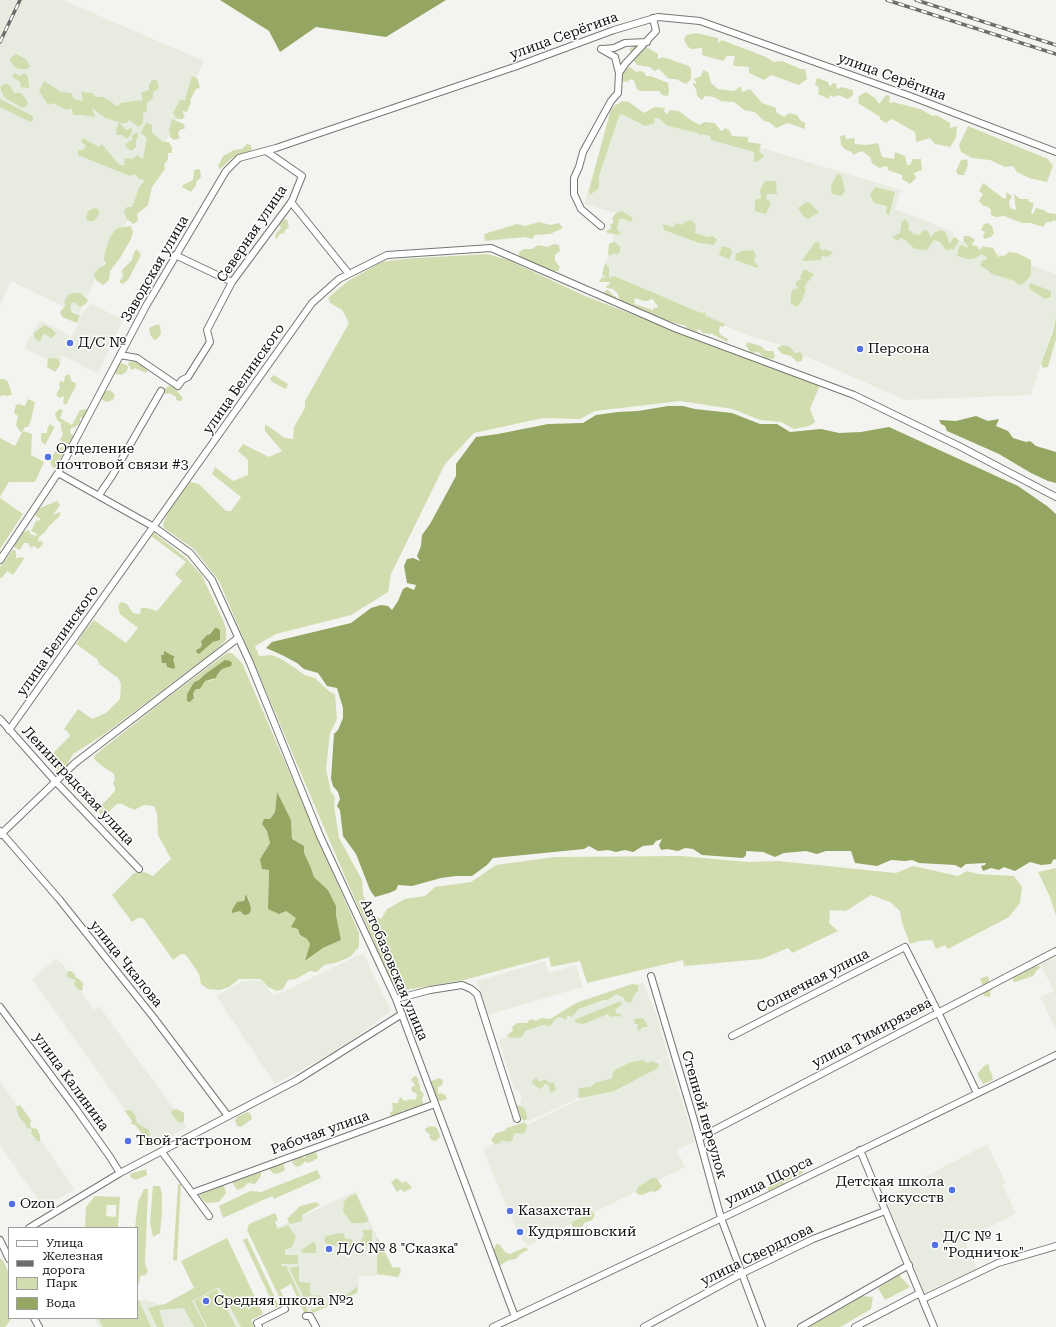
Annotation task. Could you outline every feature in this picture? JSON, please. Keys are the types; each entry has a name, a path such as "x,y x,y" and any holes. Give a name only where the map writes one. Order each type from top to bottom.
{"street":[{"name":"улица Серёгина","path":"239,158 266,151 517,66 614,30 653,18 669,17 700,21 910,96 1056,152"},
{"path":"619,73 625,64 656,31 653,18"},
{"path":"601,226 581,209 574,194 574,178 583,152 611,101 618,93 619,73 615,57 601,49 614,48 625,43 647,42"},
{"name":"Северная улица","path":"120,355 137,358 178,386 182,380 188,377 210,342 207,330 232,282 291,202 302,176 266,151"},
{"name":"Заводская улица","path":"0,560 58,473 146,306 226,171 239,158"},
{"path":"291,202 349,274"},
{"name":"улица Белинского","path":"10,730 312,303 339,279 387,255 491,248 677,329 854,395 959,446 1056,497"},
{"path":"175,256 232,282"},
{"path":"99,495 112,476 161,391"},
{"path":"1,833 75,763 238,638 212,580 190,553 154,527 58,473"},
{"name":"Автобазовская улица","path":"238,638 250,663 320,836 396,999 514,1317"},
{"name":"Ленинградская улица","path":"0,719 55,781 139,869"},
{"name":"улица Чкалова","path":"1,833 59,899 154,1018 228,1116"},
{"name":"Солнечная улица","path":"732,1036 905,947 938,1012"},
{"name":"улица Тимирязева","path":"699,1138 1056,951"},
{"name":"Степной переулок","path":"651,976 721,1218 762,1327"},
{"path":"396,999 430,990 462,985 476,994 517,1119"},
{"name":"улица Калинина","path":"0,1007 76,1109 120,1173"},
{"path":"938,1012 977,1093"},
{"path":"32,1227 120,1173 297,1080 402,1014"},
{"name":"улица Щорса","path":"493,1327 1056,1055"},
{"name":"Рабочая улица","path":"192,1193 435,1104"},
{"path":"860,1150 909,1264 934,1327"},
{"path":"162,1152 209,1216"},
{"name":"улица Свердлова","path":"644,1327 741,1274 813,1239 885,1211"},
{"path":"4,1242 8,1256"},
{"path":"855,1327 998,1262 1056,1246"},
{"path":"801,1327 909,1264"},
{"path":"259,1327 257,1323 285,1309"},
{"path":"306,1316 310,1316 316,1327"}],"shaded area":[{"path":"0,0 63,0 204,61 129,218 122,231 119,229 79,314 11,281 0,306"},
{"path":"613,103 901,190 895,209 954,232 952,238 1056,274 1056,317 1031,395 905,400 780,345 750,336 602,278 619,214 584,204"},
{"name":"Д/С №","path":"90,303 123,320 98,374 63,356 57,365 24,348 40,320 72,337 81,316"},
{"path":"363,953 391,1011 338,1050 275,1084 216,996 243,981 261,980 274,996"},
{"path":"1056,956 1056,1030 1040,997 1054,991 1040,964"},
{"path":"55,959 62,963 94,1010 99,1006 187,1127 152,1148 32,979"},
{"path":"545,961 549,973 576,965 583,987 487,1015 477,981"},
{"path":"643,982 657,1016 668,1056 527,1122 520,1103 522,1098 519,1092 514,1089 499,1040"},
{"path":"668,1057 695,1142 677,1150 685,1167 527,1246 520,1236 508,1210 483,1149 516,1130"},
{"path":"0,1081 75,1190 43,1206 0,1146"},
{"path":"987,1144 1006,1183 1003,1185 1016,1214 964,1239 977,1269 924,1293 885,1198"},
{"name":"Д/С № 8 \"Сказка\"","path":"356,1191 394,1274 359,1277 358,1291 307,1315 268,1232"},
{"name":"Средняя школа №2","path":"227,1278 252,1327 99,1327 95,1319 138,1319 138,1300 146,1300 165,1306"}],"green space":[{"path":"696,33 718,38 718,43 722,40 766,57 774,62 782,61 801,69 805,69 807,79 799,85 771,75 764,80 749,73 749,67 733,65 735,56 727,56 723,61 702,55 702,48 692,49 688,47 684,40 686,35"},
{"path":"643,45 658,54 658,59 663,57 689,66 691,69 691,79 686,84 676,79 669,79 659,69 654,71 650,67 637,65 631,57 630,48"},
{"path":"16,54 26,59 30,66 27,69 14,67 9,59"},
{"path":"630,67 636,72 644,72 646,76 651,76 668,83 668,96 662,95 659,91 640,91 631,79 627,82 622,81 620,76 625,69"},
{"path":"703,70 708,72 711,83 718,89 734,91 741,86 742,92 750,89 762,103 776,108 776,112 784,117 789,113 797,115 800,120 805,123 805,129 788,123 776,128 769,122 764,121 755,112 744,110 734,102 721,101 714,97 705,96 702,100 697,96 696,89 692,83 697,84 694,79 701,76"},
{"path":"15,73 19,76 25,73 28,77 29,88 21,87 20,82 12,77"},
{"path":"192,76 197,78 200,88 196,89 190,100 191,102 187,112 183,111 185,115 183,119 177,119 173,113 180,100 185,100"},
{"path":"817,78 828,82 830,87 833,83 837,84 836,87 839,89 841,87 853,90 853,95 848,99 838,95 834,97 829,95 829,99 818,94 819,88 815,84"},
{"path":"152,80 157,80 159,88 153,92 153,98 147,103 147,111 143,113 143,123 139,127 129,120 127,123 120,123 126,130 132,128 131,134 127,139 122,135 117,135 116,130 119,122 105,118 92,108 95,117 73,115 72,108 67,110 54,103 48,105 39,91 44,81 61,92 71,93 74,99 83,101 81,92 93,93 95,97 103,97 112,102 114,105 119,106 120,103 143,100 141,93 149,90 149,85"},
{"path":"6,83 11,86 14,93 21,93 28,102 27,106 22,108 4,97 0,87"},
{"path":"866,92 875,98 879,104 886,95 890,96 889,102 920,109 933,116 936,115 950,123 950,128 957,126 956,138 950,147 935,144 930,138 916,142 915,132 892,119 886,123 880,119 880,117 858,103 859,96"},
{"path":"0,99 33,116 33,120 30,122 0,107"},
{"path":"622,101 629,102 644,113 655,107 665,108 664,111 667,114 670,110 679,111 700,125 704,122 715,123 721,131 726,128 730,131 732,136 748,137 748,142 761,144 759,151 764,156 759,161 754,162 754,152 711,140 710,136 702,134 701,136 698,133 668,126 658,118 655,118 655,123 645,126 622,114 619,116 599,176 599,188 590,195 589,191 611,109"},
{"path":"172,119 184,124 185,129 181,129 178,133 180,138 174,140 170,137 169,130"},
{"path":"146,122 152,125 152,133 163,142 169,142 172,148 172,153 168,153 168,160 164,164 165,169 152,187 148,205 137,214 138,221 133,224 126,218 124,211 127,207 132,207 139,188 145,180 139,179 135,174 130,176 78,155 78,150 83,150 86,146 81,141 83,138 99,147 102,144 120,165 124,165 125,158 133,159 137,155 143,159 147,138 141,133"},
{"path":"968,126 1048,159 1053,166 1047,182 1029,178 1017,172 1013,166 1005,167 990,160 972,158 961,152 959,145"},
{"path":"137,132 138,137 136,140 136,147 131,151 125,146 133,139 131,136"},
{"path":"845,135 846,139 854,138 855,144 867,145 878,143 882,157 894,159 895,152 905,156 907,165 910,165 913,159 921,159 922,170 914,173 916,178 910,184 902,179 902,175 888,170 887,166 879,168 872,163 870,157 862,151 853,155 852,152 846,150 841,145 840,136"},
{"path":"247,144 251,145 252,150 232,158 220,169 218,166 223,156 234,150 242,149"},
{"path":"967,159 968,165 964,175 958,175 956,171 961,160"},
{"path":"200,169 201,177 196,182 196,185 191,192 182,187 193,180 194,170"},
{"path":"837,174 841,175 845,190 842,196 832,194 831,186"},
{"path":"765,181 776,181 777,194 767,194 766,199 771,202 766,214 755,211 755,200 761,198 760,190"},
{"path":"983,183 1003,198 1006,199 1006,192 1012,196 1009,202 1010,208 1016,210 1014,194 1020,199 1028,199 1029,202 1034,203 1031,214 1033,214 1036,208 1044,210 1048,213 1056,214 1056,221 1053,220 1051,222 1047,222 1043,227 1031,223 1022,223 1004,216 996,217 991,215 991,210 987,206 983,206 979,201 983,194 979,191"},
{"path":"875,187 895,192 889,215 886,214 887,206 874,203 870,195"},
{"path":"806,202 810,203 819,212 808,219 803,216 798,208"},
{"path":"94,208 99,210 99,214 94,221 88,221 86,218 88,211"},
{"path":"622,211 633,218 632,220 630,222 624,219 619,219 617,229 621,233 619,235 607,233 607,230 611,229 610,224 614,223 612,219 615,214"},
{"path":"287,219 289,228 286,229 284,233 280,234 276,240 275,235 281,228 278,223 282,223 283,220"},
{"path":"905,219 909,225 908,230 913,234 919,235 924,230 928,231 931,238 934,233 941,230 945,232 950,244 955,237 959,241 954,249 946,250 940,242 934,240 927,250 915,249 905,240 900,238 898,241 892,237 900,233 902,222"},
{"path":"691,220 696,225 695,233 708,237 713,236 717,240 714,245 699,243 664,230 663,224 673,227 676,223 683,225 684,222"},
{"path":"539,222 551,225 559,223 563,228 550,234 535,235 532,239 525,237 485,241 484,234 517,224 525,226"},
{"path":"988,223 992,226 994,233 991,237 984,239 983,236 985,232 981,230 984,224"},
{"path":"131,226 133,232 131,239 120,258 110,271 109,280 103,285 96,280 94,274 99,268 106,264 104,260 105,252 110,237 117,228"},
{"path":"964,236 970,236 975,240 972,244 973,246 976,245 979,250 981,250 982,246 993,248 998,257 1004,256 1009,252 1017,253 1031,260 1031,275 1022,285 1017,284 1015,281 992,274 980,266 983,260 987,260 986,257 981,254 976,258 968,259 957,256 959,247 962,245 967,248 968,246 963,240"},
{"path":"615,242 620,247 620,252 617,255 614,253 610,256 608,254 609,244"},
{"path":"815,242 820,243 819,248 824,251 824,249 833,252 828,257 822,256 821,260 802,261"},
{"path":"554,244 559,245 560,251 555,255 555,261 560,267 558,271 550,271 536,264 527,262 521,259 518,253 524,249 532,249 538,245 547,247"},
{"path":"722,246 730,248 732,253 729,259 719,255"},
{"path":"137,249 141,255 128,280 123,284 120,283 120,280 123,277 122,270 132,260 134,252"},
{"path":"753,250 756,255 754,261 758,268 735,260 736,254 742,251"},
{"path":"487,254 508,260 585,296 820,385 810,409 815,422 809,426 794,429 781,422 760,420 733,409 680,401 595,411 580,419 543,418 474,433 445,464 391,574 388,592 351,615 276,634 255,646 259,656 272,655 283,660 305,675 315,678 330,692 335,694 337,719 330,733 326,769 331,792 335,797 334,805 339,838 362,880 363,894 370,914 381,919 387,909 405,899 425,896 435,887 471,882 496,865 555,857 682,856 748,862 778,861 896,873 913,866 958,876 967,871 978,874 1014,876 1022,887 1020,903 1009,917 948,949 945,945 936,949 932,940 919,941 910,944 902,923 900,911 890,902 871,895 846,911 830,910 829,923 838,931 792,953 788,948 762,959 684,966 683,960 587,983 580,961 551,967 549,957 464,980 406,990 398,988 390,978 343,872 219,581 194,549 164,528 163,524 169,510 190,482 199,484 226,511 231,511 241,497 212,474 215,467 233,481 248,475 248,460 238,451 243,444 269,457 282,451 265,431 265,424 285,438 293,439 294,427 305,408 305,401 349,323 342,310 330,303 328,298 348,281 382,262 403,259"},
{"path":"605,263 609,268 609,278 614,276 701,313 705,312 706,316 725,324 723,327 720,326 719,331 721,335 728,339 727,342 712,334 702,333 702,331 698,329 697,332 686,328 686,326 668,321 632,307 625,302 619,304 602,294 608,290 616,296 616,299 619,299 618,294 613,289 607,288 606,286 610,284 609,282 599,282 602,277 606,277 602,274","holes":["635,298 649,301 650,299 654,300 658,306 657,308 653,308 652,311 651,309 634,304"]},
{"path":"804,269 814,274 804,287 806,290 803,299 797,307 791,304 791,294 793,289 799,288 795,285 798,280 801,280 800,277"},
{"path":"1030,283 1051,291 1051,297 1045,299 1034,292 1029,288"},
{"path":"80,293 88,300 86,304 80,307 75,302 71,304 70,309 73,313 80,315 77,323 62,317 60,312 66,305 64,302 68,295"},
{"path":"1056,316 1056,339 1048,367 1043,368 1041,364 1053,331"},
{"path":"158,324 160,326 161,334 156,340 153,339 150,334 149,328"},
{"path":"44,325 52,329 56,334 51,338 44,333 40,341 37,341 34,337 34,333"},
{"path":"747,342 761,346 766,351 773,351 775,356 773,359 765,358 758,352 751,353 746,346"},
{"path":"783,345 790,347 795,353 800,352 803,356 802,361 797,362 791,356 782,354 777,348"},
{"path":"48,359 59,359 60,365 55,372 47,367"},
{"path":"136,361 138,364 144,365 148,369 146,373 135,368 132,370 128,365 129,362"},
{"path":"121,363 128,366 126,372 121,375 113,373 115,369"},
{"path":"69,374 72,382 75,382 76,386 66,405 63,403 64,396 60,398 56,395 60,387 60,381 64,382 65,376"},
{"path":"274,375 288,384 286,389 272,382 270,378"},
{"path":"0,379 4,379 8,382 12,394 8,396 3,395 0,397"},
{"path":"174,384 180,388 177,391 183,398 181,401 178,401 176,397 169,393 157,393 159,387 163,389"},
{"path":"110,390 115,395 113,400 107,402 102,400 101,393"},
{"path":"28,399 35,402 28,427 25,427 21,433 16,425 18,416 14,413 16,405 19,404 25,406"},
{"path":"59,409 63,410 60,418 72,425 80,410 87,409 87,414 80,418 80,423 71,428 70,433 73,435 73,439 70,441 62,457 60,458 58,467 53,468 50,458 63,446 60,440 63,434 61,423 57,420 55,414"},
{"path":"50,424 54,427 45,445 41,441 41,435 42,433 47,433"},
{"path":"23,431 32,434 31,455 44,462 35,482 9,482 0,497 0,438 15,446"},
{"path":"0,498 23,514 0,549"},
{"path":"57,501 60,505 53,515 60,512 60,516 39,537 38,541 42,541 43,544 38,549 34,546 31,548 28,543 24,543 20,550 15,548 13,545 23,532 29,530 30,534 36,536 37,534 31,531 36,521 41,520 35,515 37,509"},
{"path":"154,533 186,558 201,574 223,620 226,629 226,640 216,650 103,735 73,754 64,770 58,772 47,759 70,736 64,729 78,709 92,719 106,713 120,699 121,684 118,678 99,664 97,659 76,644 85,630 94,620 126,643 138,628 120,614 118,606 121,602 127,604 133,613 140,614 141,608 157,611 182,581 175,574 186,562 151,536","holes":["213,630 220,640 213,642 199,654 202,645 201,641"]},
{"path":"13,550 16,551 16,558 23,557 24,559 13,575 7,571 2,578 0,577 0,567"},
{"path":"227,653 232,653 242,663 359,933 359,947 350,957 335,963 324,965 317,972 310,971 296,979 288,980 283,989 277,991 268,987 261,979 239,979 229,987 220,990 208,989 201,984 199,974 186,955 181,954 173,960 143,918 138,918 132,922 112,895 134,873 144,872 153,876 171,859 158,835 157,813 154,806 144,805 134,810 122,804 117,804 103,817 97,810 115,791 113,783 115,779 114,774 94,759 95,755","holes":["232,663 222,669 213,680 205,681 200,689 196,689 193,693 194,698 190,702 187,694 194,682 199,680 204,675","277,793 291,820 292,839 303,853 314,877 328,890 336,906 336,915 341,940 323,948 306,961 310,944 307,939 300,935 296,918 286,911 268,909 269,870 260,859 270,843 267,831 270,819 275,812","246,895 249,899 251,910 244,915 240,911"]},
{"path":"1056,868 1056,916 1050,897 1038,872"},
{"path":"1035,964 1041,967 1033,976 1015,982 1013,981 1013,978 1032,968 1032,965"},
{"path":"68,971 74,973 76,978 83,983 82,991 77,989 74,984 75,980 67,977"},
{"path":"988,976 988,983 993,988 990,992 990,997 984,996 981,988 983,985 980,980 981,978"},
{"path":"632,984 638,985 638,991 634,995 631,1003 626,1002 623,997 616,994 608,1000 603,1000 579,1009 572,1017 567,1015 567,1019 560,1017 555,1019 550,1026 543,1025 525,1031 522,1037 513,1038 506,1036 513,1031 512,1027 517,1023 527,1023 532,1019 535,1021 542,1018 550,1019 576,1003"},
{"path":"621,1001 622,1004 615,1010 617,1014 621,1014 620,1017 610,1017 608,1015 610,1013 583,1024 577,1023 574,1020"},
{"path":"643,1018 648,1026 643,1027 639,1031 637,1029 638,1024 635,1024 634,1019"},
{"path":"644,1060 646,1063 653,1061 659,1064 658,1068 614,1091 581,1098 578,1097 579,1088 591,1087 595,1083 612,1078 615,1070 631,1062"},
{"path":"988,1064 993,1080 983,1084 977,1074"},
{"path":"416,1076 419,1080 418,1083 420,1085 420,1090 424,1094 422,1100 424,1105 421,1108 402,1111 402,1116 395,1117 390,1115 390,1112 393,1111 392,1103 398,1103 400,1097 406,1101 416,1099 417,1094 412,1091 411,1088 415,1085 411,1080"},
{"path":"438,1078 443,1080 442,1085 438,1087 438,1094 442,1093 447,1099 440,1101 436,1099 430,1082"},
{"path":"536,1078 540,1082 545,1079 549,1083 554,1083 556,1090 551,1093 549,1090 550,1087 547,1084 544,1084 540,1089 532,1083 532,1081"},
{"path":"20,1105 31,1120 30,1126 37,1129 40,1136 40,1141 37,1141 31,1133 32,1129 27,1128 19,1117 16,1107"},
{"path":"517,1105 523,1107 526,1112 527,1119 524,1121 521,1118"},
{"path":"177,1109 184,1113 184,1121 181,1123 176,1120 171,1113 172,1110"},
{"path":"130,1110 135,1114 137,1123 149,1130 150,1137 146,1143 143,1142 140,1131 135,1125 131,1124 132,1121 125,1111"},
{"path":"247,1112 250,1113 252,1119 241,1127 237,1126 235,1120 237,1117"},
{"path":"525,1122 527,1126 525,1132 522,1134 514,1134 512,1141 507,1142 502,1140 500,1143 495,1144 491,1140 496,1133"},
{"path":"429,1126 436,1127 439,1132 440,1137 436,1141 431,1140 429,1136 431,1135 426,1132 425,1129"},
{"path":"316,1152 318,1158 313,1161 308,1163 305,1161 302,1165 297,1167 293,1164 293,1157 297,1155 305,1158 306,1153"},
{"path":"283,1162 285,1170 280,1173 274,1174 269,1169 274,1164"},
{"path":"146,1169 147,1175 136,1180 131,1178 130,1174"},
{"path":"802,1169 803,1172 801,1174 784,1182 784,1185 770,1192 768,1190 768,1187"},
{"path":"317,1170 321,1178 274,1199 272,1196 223,1218 219,1206 250,1191 261,1192"},
{"path":"261,1172 261,1176 255,1184 248,1183 243,1188 237,1190 232,1182"},
{"path":"397,1178 402,1183 406,1181 412,1188 404,1192 401,1189 397,1192 391,1182"},
{"path":"652,1178 656,1178 662,1186 659,1190 642,1195 637,1194 636,1191 638,1187"},
{"path":"178,1184 181,1184 177,1261 173,1260"},
{"path":"224,1185 226,1193 219,1202 206,1203 199,1195"},
{"path":"153,1186 160,1186 162,1195 162,1211 160,1233 153,1237 150,1223"},
{"path":"144,1189 148,1189 145,1264 148,1271 146,1275 140,1276 139,1284 138,1227 135,1227 138,1202"},
{"path":"356,1194 369,1221 364,1223 351,1223 343,1212 344,1202 349,1196"},
{"path":"95,1196 120,1197 118,1227 85,1227 86,1207","holes":["107,1205 116,1205 116,1217 106,1216"]},
{"path":"316,1202 320,1205 302,1215 302,1221 290,1224 287,1219 300,1206"},
{"path":"589,1209 595,1215 592,1220 584,1223 583,1226 577,1228 572,1227 572,1222 582,1217 584,1210"},
{"path":"275,1213 278,1220 275,1222 278,1229 288,1225 296,1237 292,1247 285,1250 285,1255 298,1255 298,1264 281,1264 286,1266 308,1312 305,1314 291,1284 280,1290 287,1303 283,1305 247,1230 249,1224"},
{"path":"362,1230 372,1230 372,1246 359,1244 364,1235"},
{"path":"343,1233 346,1239 351,1239 355,1244 351,1247 327,1245 324,1240 326,1236"},
{"path":"377,1237 393,1268 401,1268 398,1277 377,1274"},
{"path":"227,1238 263,1314 251,1320 254,1327 241,1327 219,1287 192,1301 206,1327 194,1327 184,1308 159,1310 164,1327 157,1327 148,1308 165,1304 194,1288 181,1261"},
{"path":"247,1238 279,1306 275,1308 243,1240"},
{"path":"313,1242 316,1245 316,1253 303,1253 301,1250"},
{"path":"496,1244 499,1244 506,1253 510,1254 526,1247 528,1250 520,1254 516,1259 509,1260 499,1266 494,1258 494,1249"},
{"path":"0,1258 4,1262 8,1272 8,1319 11,1319 5,1327 0,1327"},
{"path":"299,1266 299,1282 310,1283 310,1295 322,1296 307,1304 289,1268"},
{"path":"899,1275 910,1287 885,1300 878,1288"},
{"path":"358,1286 357,1293 313,1313 311,1310 349,1293"},
{"path":"217,1289 236,1327 207,1327 194,1301"},
{"path":"862,1296 873,1297 871,1309 840,1327 809,1327"},
{"path":"139,1301 151,1327 103,1327 99,1319 138,1319"}],"water":[{"path":"220,0 446,0 386,37 316,27 280,52 269,31"},
{"path":"668,406 683,406 695,409 732,413 760,424 777,424 790,432 821,429 839,433 861,432 889,427 1018,486 1056,514 1056,859 1053,860 1051,864 1041,865 1030,862 1015,871 1004,867 999,870 991,868 983,871 981,866 985,865 986,863 966,864 961,868 955,865 919,863 912,860 891,860 877,866 855,863 851,851 826,851 817,854 806,851 784,853 775,857 763,852 746,851 746,855 743,858 702,855 693,849 685,848 678,851 667,849 661,850 659,845 662,839 656,841 653,845 643,846 633,852 625,850 616,852 608,850 598,851 589,846 584,849 493,858 487,865 472,876 441,878 412,886 398,885 396,890 375,897 370,890 356,854 343,836 340,810 337,806 340,799 331,779 334,734 338,730 343,718 343,708 337,688 327,686 318,673 304,669 297,663 266,648 272,642 351,623 371,608 381,605 388,606 392,610 403,589 407,587 414,590 416,585 407,583 404,566 407,559 413,558 420,561 417,556 421,546 422,535 430,524 456,476 456,464 476,437 548,424 583,423 596,415 638,411"},
{"path":"976,416 988,421 999,419 996,426 1008,431 1013,438 1026,442 1030,441 1036,446 1056,452 1056,483 1031,473 999,454 947,431 945,426 941,424 939,420 956,421"},
{"path":"215,628 220,630 220,640 213,642 199,654 197,653 196,650 202,645 201,641"},
{"path":"164,651 175,657 173,659 174,669 167,667 166,663 162,663 161,655 164,655"},
{"path":"225,660 232,663 231,666 222,669 216,678 205,681 200,689 196,689 193,693 194,698 190,702 187,701 187,694 194,682 199,680"},
{"path":"277,792 291,820 292,839 304,846 304,853 314,877 328,890 336,906 336,915 341,940 323,948 305,961 310,944 307,939 300,935 298,929 291,927 296,918 286,911 279,914 268,909 269,870 262,869 260,859 270,843 267,831 262,824 264,819 270,819 275,812"},
{"path":"246,894 251,910 249,914 244,915 240,911 232,913 232,910 237,902 244,901"}],"railway":[{"path":"0,42 20,0"},
{"path":"887,0 1056,54"},
{"path":"916,0 1056,45"}],"place":[{"name":"Д/С №","path":"70,343"},
{"name":"Персона","path":"860,349"},
{"name":"Отделение почтовой связи #3","path":"48,457"},
{"name":"Твой гастроном","path":"128,1141"},
{"name":"Детская школа искусств","path":"952,1190"},
{"name":"Ozon","path":"12,1204"},
{"name":"Казахстан","path":"510,1211"},
{"name":"Кудряшовский","path":"520,1232"},
{"name":"Д/С № 1 \"Родничок\"","path":"935,1245"},
{"name":"Д/С № 8 \"Сказка\"","path":"329,1249"},
{"name":"Средняя школа №2","path":"206,1301"}]}
